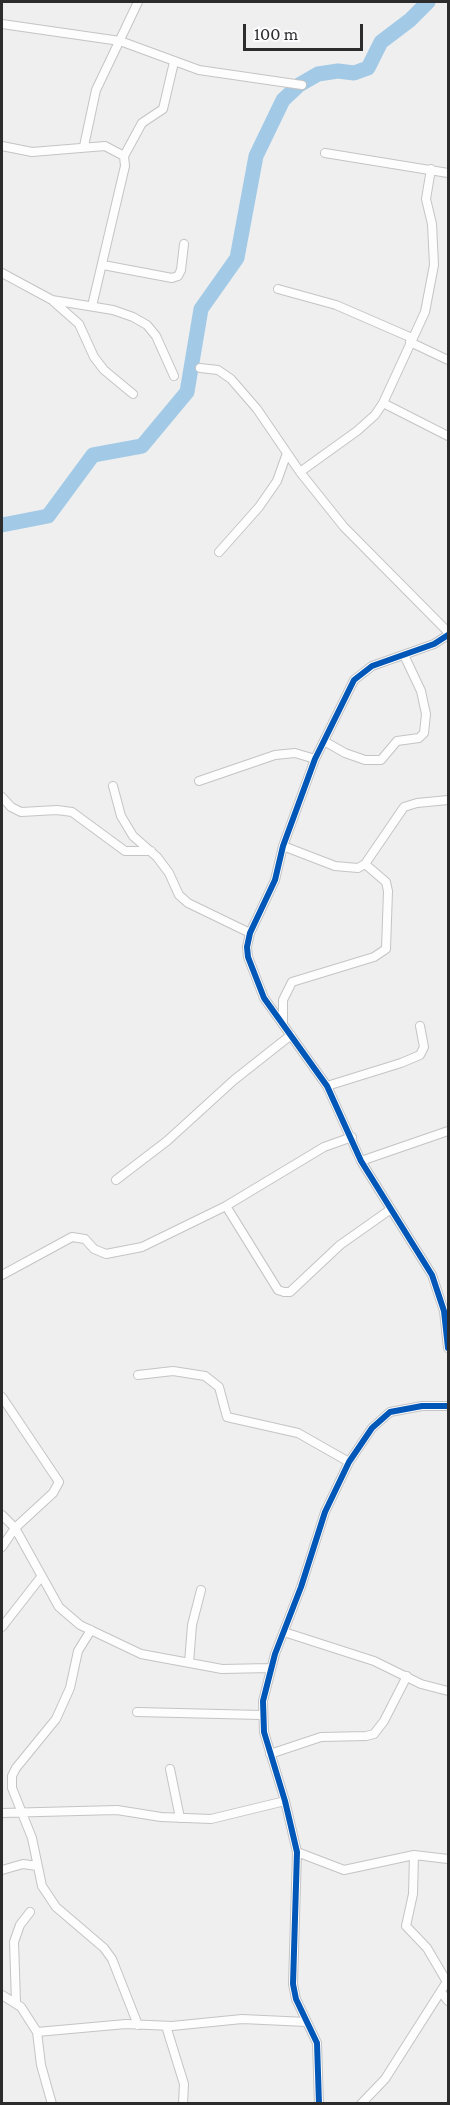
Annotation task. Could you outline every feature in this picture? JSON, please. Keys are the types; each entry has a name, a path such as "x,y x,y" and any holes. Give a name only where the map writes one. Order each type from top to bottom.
{"street":[{"path":"84,146 96,90 138,2"},
{"path":"2,24 120,41 199,70 302,85"},
{"path":"92,306 125,166 124,156 142,123 163,109 174,62"},
{"path":"2,146 32,152 105,146 124,156"},
{"path":"325,153 448,173"},
{"path":"300,472 357,431 383,403 425,312 433,274 432,224 426,199 431,169"},
{"path":"103,265 172,278 178,276 182,270 184,243"},
{"path":"2,273 52,300 79,324 104,370 134,394"},
{"path":"278,289 336,305 448,360"},
{"path":"52,300 92,306 133,316 147,325 156,336 174,376"},
{"path":"200,368 218,370 231,379 257,409 300,472 344,527 448,636 372,666 354,680 315,759 283,846 275,880 250,933 248,957 264,998 327,1086 361,1161 432,1275 446,1310 448,1348"},
{"path":"383,403 448,436"},
{"path":"219,552 278,482 287,453"},
{"path":"324,741 345,753 365,760 381,760 398,741 419,738 424,733 426,714 421,691 404,655"},
{"path":"199,781 275,755 295,753 315,759"},
{"path":"113,786 121,816 133,836 151,851 169,873 178,895 188,903 250,933"},
{"path":"2,797 11,807 21,812 72,812 125,851 151,851"},
{"path":"283,846 347,869 358,868 365,864 404,807 417,803 448,800"},
{"path":"283,1025 283,1000 292,982 374,957 386,949 388,891 386,882 365,864"},
{"path":"327,1086 401,1063 420,1054 424,1047 420,1026"},
{"path":"116,1180 291,1035"},
{"path":"361,1161 448,1131"},
{"path":"2,1275 72,1237 85,1239 100,1253 126,1252 184,1229 324,1148 352,1137"},
{"path":"226,1206 278,1290 284,1292 290,1292 340,1245 391,1209"},
{"path":"138,1375 173,1371 205,1376 219,1387 227,1417 298,1433 349,1462"},
{"path":"2,1397 59,1482 53,1493 15,1528 2,1547"},
{"path":"319,2103 317,2043 293,1984 297,1852 261,1715 270,1668 302,1587 324,1512 349,1462 372,1428 390,1412 422,1406 448,1406"},
{"path":"2,1515 15,1528 60,1607 70,1618 91,1630 141,1654 222,1669 270,1668"},
{"path":"2,1627 41,1577"},
{"path":"189,1663 192,1625 201,1590"},
{"path":"91,1630 78,1652 70,1688 56,1719 12,1776 15,1800 32,1838 42,1886 56,1907 104,1948 112,1959 138,2025"},
{"path":"284,1632 374,1661 421,1683 448,1690"},
{"path":"270,1754 321,1737 374,1734 384,1721 407,1676"},
{"path":"137,1712 261,1715"},
{"path":"170,1769 180,1818"},
{"path":"2,1813 108,1810 211,1819 285,1801"},
{"path":"297,1852 344,1870 414,1855 448,1859"},
{"path":"361,2103 385,2079 448,1981 427,1948 406,1926 413,1894 414,1855"},
{"path":"2,1870 23,1864 37,1866"},
{"path":"16,2002 14,1942 20,1925 30,1912"},
{"path":"441,1992 448,2001"},
{"path":"2,1995 16,2002 37,2032 41,2065 52,2103"},
{"path":"37,2032 138,2025 166,2026 242,2019 307,2022"},
{"path":"166,2026 184,2084 183,2103"}],"waterway":[{"path":"2,525 48,516 93,455 142,446 187,392 201,309 237,258 256,156 283,100 299,85 318,74 338,71 354,73 368,68 381,42 410,20 428,2"}],"cycle path":[{"path":"448,635 434,644 372,666 354,680 315,759 283,846 275,880 250,933 247,947 248,957 264,998 327,1086 361,1161 432,1275 444,1311 448,1348"},
{"path":"319,2104 317,2043 296,1999 293,1984 297,1852 285,1801 264,1732 263,1701 275,1654 301,1587 325,1512 349,1462 372,1428 390,1412 422,1406 448,1406"}]}
